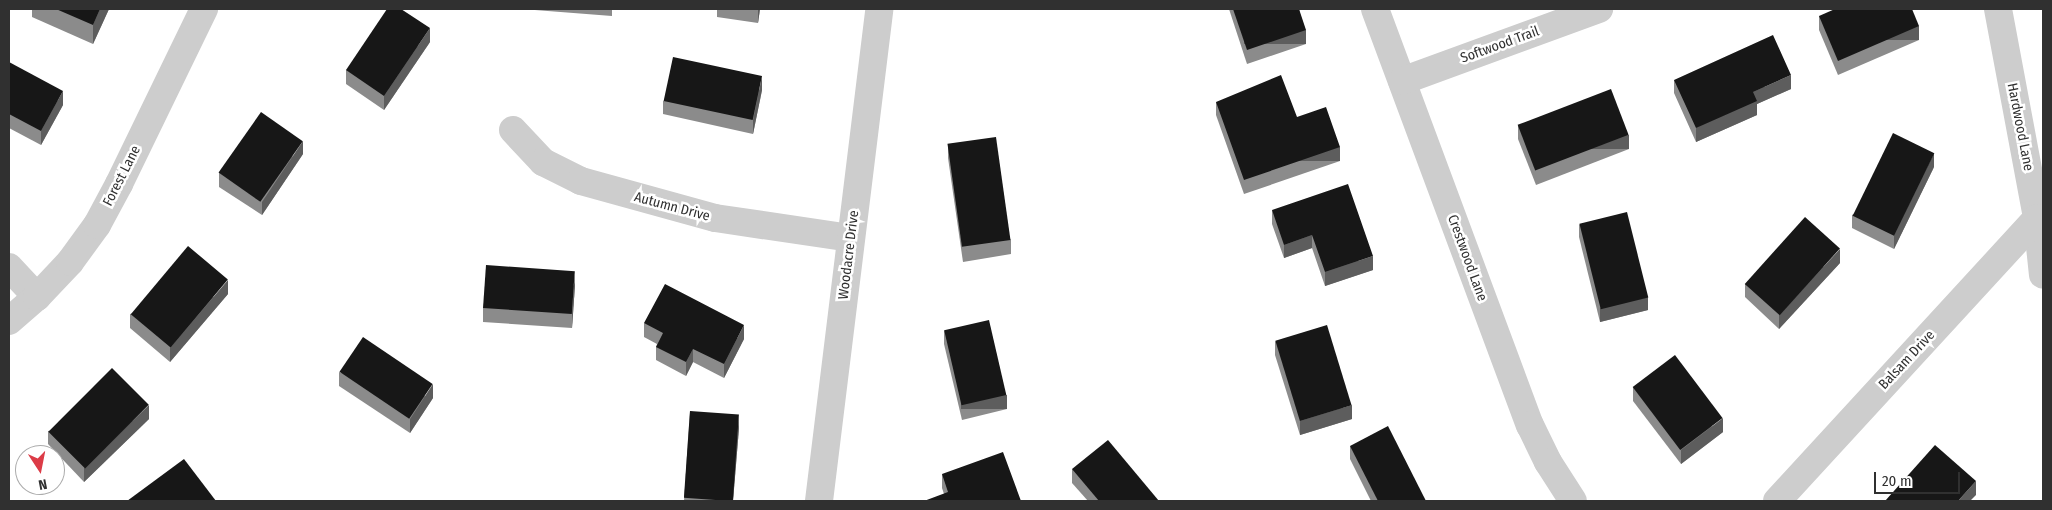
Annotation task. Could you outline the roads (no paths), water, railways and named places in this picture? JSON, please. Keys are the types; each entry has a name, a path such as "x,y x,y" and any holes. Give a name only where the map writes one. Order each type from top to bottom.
{"street":[{"name":"Forest Lane","path":"9,321 37,297 70,262 97,225 204,9"},
{"name":"Woodacre Drive","path":"819,501 879,9"},
{"name":"Crestwood Lane","path":"1375,9 1530,425 1548,462 1573,501"},
{"name":"Softwood Trail","path":"1402,81 1599,9"},
{"name":"Hardwood Lane","path":"1998,9 2037,218 2043,275"},
{"name":"Autumn Drive","path":"513,130 542,162 581,181 715,218 851,238"},
{"name":"Balsam Drive","path":"1777,501 2037,218"},
{"path":"9,267 37,297"}]}
